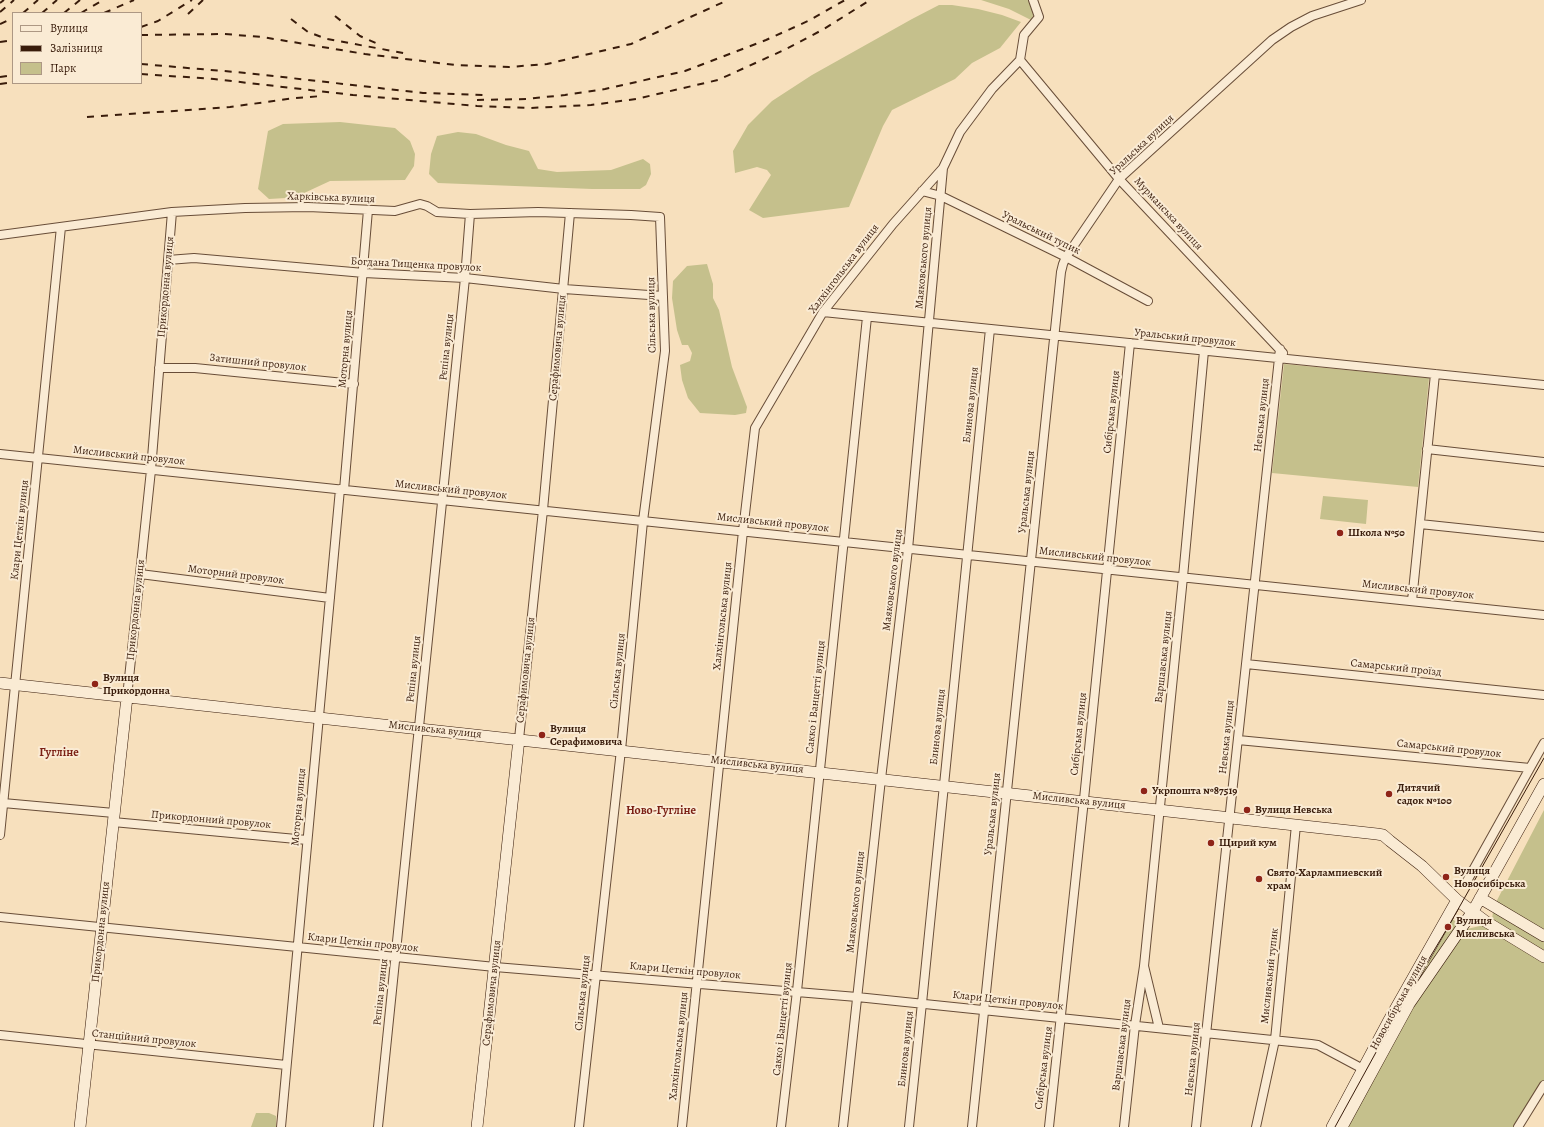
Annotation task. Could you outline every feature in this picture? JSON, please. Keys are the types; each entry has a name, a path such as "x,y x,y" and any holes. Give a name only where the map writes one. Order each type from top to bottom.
{"street":[{"path":"1020,60 1024,35 1039,17 1033,0"},
{"name":"Уральська вулиця","path":"972,1127 1061,272 1066,257 1119,179 1272,40 1291,27 1312,16 1361,0"},
{"name":"Маяковського вулиця","path":"843,1127 908,548 943,168 960,132 992,89 1020,60"},
{"name":"Мурманська вулиця","path":"1020,60 1119,179 1290,359"},
{"name":"Халхінгольська вулиця","path":"682,1127 743,531 755,428 823,312 893,224 943,168"},
{"name":"Уральський тупик","path":"922,191 941,196 1066,257 1148,301"},
{"name":"Харківська вулиця","path":"0,235 172,212 245,208 308,207 395,211 420,204 437,212 470,214 538,212 660,217"},
{"name":"Моторна вулиця","path":"281,1127 318,717 354,384 368,210"},
{"name":"Прикордонна вулиця","path":"80,1127 151,470 172,212"},
{"name":"Серафимовича вулиця","path":"477,1127 519,739 564,289 570,213"},
{"name":"Рєпіна вулиця","path":"378,1127 466,278 470,214"},
{"name":"Сільська вулиця","path":"579,1127 621,750 643,521 665,352 660,217"},
{"name":"Клари Цеткін вулиця","path":"0,835 61,227"},
{"name":"Богдана Тищенка провулок","path":"168,260 194,258 364,273 466,278 564,289 663,296"},
{"name":"Уральський провулок","path":"823,312 1544,385"},
{"name":"Сакко і Ванцетті вулиця","path":"781,1127 797,991 867,317"},
{"name":"Блинова вулиця","path":"908,1127 922,1003 990,329"},
{"name":"Сибірська вулиця","path":"1048,1127 1084,801 1130,343"},
{"name":"Невська вулиця","path":"1196,1127 1280,349"},
{"name":"Варшавська вулиця","path":"1124,1127 1135,1025 1144,966 1204,351"},
{"name":"Затишний провулок","path":"159,368 195,368 354,384"},
{"path":"1412,601 1435,374"},
{"path":"1427,449 1544,462"},
{"name":"Мисливський провулок","path":"0,454 1544,614"},
{"path":"1420,524 1544,538"},
{"name":"Моторний провулок","path":"140,574 330,598"},
{"name":"Самарський проїзд","path":"1246,664 1544,695"},
{"name":"Мисливська вулиця","path":"0,683 1377,834 1383,836 1422,866 1457,900 1484,920 1544,957"},
{"name":"Самарський провулок","path":"1238,740 1530,768"},
{"path":"1467,881 1544,743"},
{"name":"Новосибірська вулиця","path":"1342,1127 1409,1004 1473,911 1544,784"},
{"name":"Прикордонний провулок","path":"3,803 114,818 307,840"},
{"name":"Мисливський тупик","path":"1256,1127 1275,1040 1296,825"},
{"path":"1457,900 1480,898 1544,936"},
{"name":"Новосибірська вулиця","path":"1332,1127 1457,900"},
{"name":"Клари Цеткін провулок","path":"0,917 495,967 797,991 1207,1032 1318,1045 1363,1069"},
{"path":"1466,921 1484,920"},
{"path":"1428,953 1439,961"},
{"name":"Варшавська вулиця","path":"1144,966 1160,1028"},
{"name":"Станційний провулок","path":"0,1035 286,1065"},
{"path":"1518,1127 1544,1085"}],"green space":[{"path":"981,0 1029,0 1034,14 1031,20 1009,9"},
{"path":"939,5 952,5 978,9 1002,15 1021,22 1000,48 972,63 955,79 892,110 883,126 849,207 763,218 749,210 771,175 767,170 757,167 735,173 733,151 748,125 772,101 812,75"},
{"path":"340,122 395,128 410,141 415,154 414,166 405,180 330,181 302,194 286,198 269,199 258,189 268,131 283,124"},
{"path":"458,132 476,134 506,145 529,151 538,169 557,172 611,170 643,159 650,164 651,174 646,185 640,189 592,189 438,183 429,174 431,154 437,136"},
{"path":"707,264 713,284 713,298 719,310 732,367 747,407 746,413 735,415 700,413 688,398 682,380 680,365 690,361 692,353 688,345 682,345 677,330 672,298 673,281 687,266"},
{"path":"1284,364 1429,378 1418,487 1272,473"},
{"path":"1323,496 1368,500 1366,524 1320,519"},
{"path":"1544,810 1544,1085 1518,1127 1332,1127 1446,915 1467,929 1484,925 1492,919 1494,906"},
{"path":"256,1113 269,1113 276,1116 276,1127 251,1127"}],"tram line":[{"path":"1335,1127 1408,994 1448,927 1544,758"}],"railway":[{"path":"0,3 4,0"},
{"path":"0,12 14,0"},
{"path":"24,12 38,0"},
{"path":"43,12 57,0"},
{"path":"65,12 80,0"},
{"path":"83,12 103,0"},
{"path":"106,12 134,0"},
{"path":"142,27 158,21 192,0"},
{"path":"188,14 203,0"},
{"path":"142,35 225,34 262,37 365,54 455,65 509,67 547,64 631,44 728,0"},
{"path":"477,100 526,99 565,95 605,89 685,71 766,40 808,21 845,0"},
{"path":"142,74 214,79 353,95 477,106 530,108 591,105 636,99 718,80 784,50 824,29 870,0"},
{"path":"335,16 360,36 378,44"},
{"path":"0,24 12,18"},
{"path":"291,19 308,32 327,39 409,54"},
{"path":"0,42 12,40"},
{"path":"142,64 247,73 423,93 484,95"},
{"path":"0,77 12,75"},
{"path":"0,84 12,82"},
{"path":"87,117 230,107 295,98 322,96"}],"place":[{"name":"Школа №50","path":"1340,533"},
{"name":"Вулиця Прикордонна","path":"95,684"},
{"name":"Вулиця Серафимовича","path":"542,735"},
{"name":"Укрпошта №87519","path":"1144,791"},
{"name":"Дитячий садок №100","path":"1389,794"},
{"name":"Вулиця Невська","path":"1247,810"},
{"name":"Щирий кум","path":"1211,843"},
{"name":"Вулиця Новосибірська","path":"1446,877"},
{"name":"Свято-Харлампиевский храм","path":"1259,879"},
{"name":"Вулиця Мисливська","path":"1448,927"}],"district":[{"name":"Гугліне","path":"59,753"},
{"name":"Ново-Гугліне","path":"661,811"}]}
